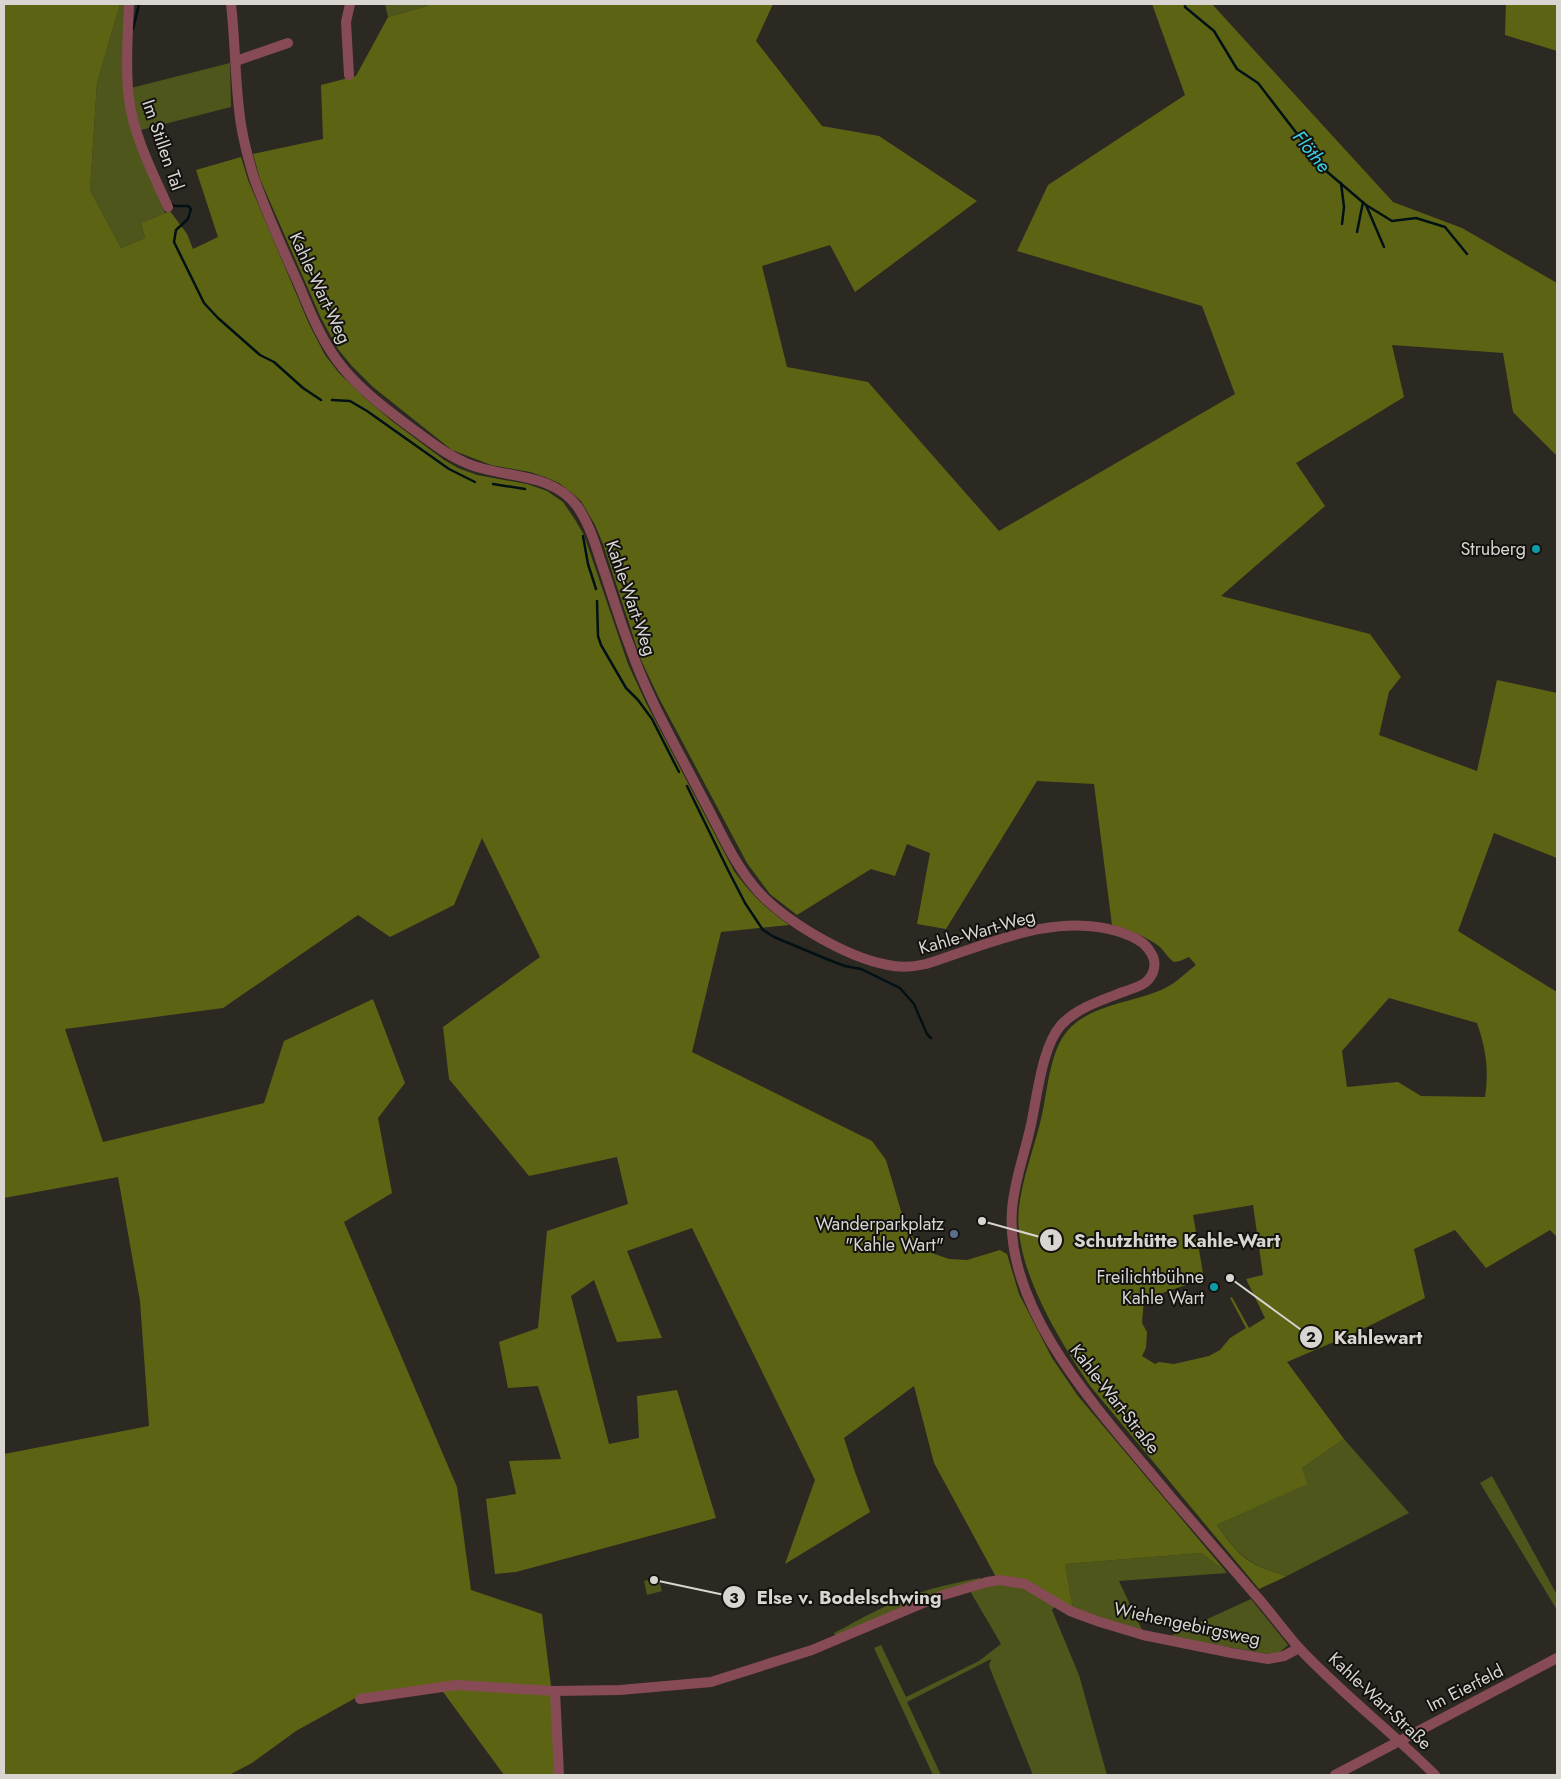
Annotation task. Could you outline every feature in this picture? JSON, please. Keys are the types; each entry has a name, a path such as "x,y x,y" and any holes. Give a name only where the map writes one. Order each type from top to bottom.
{"street":[{"name":"Im Stillen Tal","path":"129,4 129,100 146,157 168,207"},
{"name":"Kahle-Wart-Weg","path":"230,4 239,110 254,178 307,304 331,352 343,368 368,394 449,455 486,470 544,482 568,496 576,505 590,530 630,647 652,699 740,867 752,885 766,900 781,913 812,933 842,949 886,965 912,967 1034,930 1074,926 1114,930 1140,941 1148,948 1153,957 1153,971"},
{"path":"349,75 346,22 350,4"},
{"path":"236,61 288,43"},
{"name":"Kahle-Wart-Straße","path":"1153,971 1150,979 1143,984 1096,1002 1076,1013 1061,1026 1053,1038 1042,1069 1031,1128 1014,1189 1012,1221 1015,1254 1025,1287 1038,1318 1083,1390 1208,1542 1299,1648 1435,1775"},
{"name":"Wiehengebirgsweg","path":"360,1698 456,1685 554,1691 620,1690 711,1682 812,1650 940,1596 1000,1580 1025,1584 1070,1610 1142,1635 1232,1653 1268,1658 1284,1656 1299,1648"},
{"name":"Im Eierfeld","path":"1336,1775 1557,1658"},
{"path":"554,1691 559,1775"}],"green space":[{"path":"4,4 120,4 97,83 90,190 121,248 145,238 141,223 170,211 187,234 193,249 218,237 196,170 241,157 248,180 309,324 325,355 339,373 392,421 444,460 477,475 527,484 547,491 563,502 584,535 628,664 646,703 734,871 759,900 789,925 721,932 692,1052 872,1141 886,1160 906,1228 915,1240 929,1252 949,1259 967,1260 1000,1250 1007,1254 1019,1294 1052,1358 1078,1396 1227,1573 1202,1553 1065,1564 1073,1608 996,1577 934,1463 914,1386 844,1438 870,1512 785,1564 815,1480 692,1228 627,1251 662,1338 617,1342 594,1280 571,1296 609,1444 639,1438 637,1396 677,1390 716,1518 516,1572 495,1574 486,1499 516,1494 509,1461 561,1459 538,1386 508,1388 499,1342 538,1328 547,1231 628,1204 617,1157 529,1176 449,1079 443,1027 540,957 482,838 454,905 390,937 358,915 223,1008 65,1029 103,1142 264,1103 284,1041 373,999 405,1083 378,1118 392,1193 344,1222 457,1487 471,1590 542,1614 551,1686 556,1775 504,1775 438,1685 359,1696 296,1731 252,1763 229,1775 4,1775 4,1454 149,1426 140,1301 118,1177 4,1198"},
{"path":"120,4 124,4 126,59 143,157 165,213 141,223 145,238 121,248 90,190 97,83"},
{"path":"385,4 428,4 427,6 388,17"},
{"path":"428,4 773,4 756,41 822,126 879,136 977,201 855,292 830,245 762,266 787,367 868,382 999,531 1235,394 1202,306 1017,251 1048,185 1185,95 1152,4 1212,4 1393,202 1462,228 1557,283 1557,456 1513,412 1503,353 1392,345 1404,397 1296,463 1325,506 1221,596 1370,634 1401,677 1389,692 1379,735 1477,771 1497,680 1557,693 1557,858 1494,833 1458,931 1557,992 1557,1237 1550,1230 1486,1268 1455,1230 1414,1249 1425,1298 1357,1332 1287,1362 1344,1439 1302,1468 1307,1484 1217,1525 1232,1545 1246,1559 1254,1564 1287,1576 1259,1589 1091,1387 1052,1325 1030,1277 1023,1253 1019,1229 1021,1195 1042,1115 1054,1056 1065,1034 1072,1026 1091,1013 1162,990 1196,965 1189,957 1174,962 1160,947 1149,940 1131,931 1112,925 1094,784 1037,781 946,929 917,924 930,853 907,844 895,876 871,869 797,915 770,894 747,863 659,698 641,660 603,544 595,525 581,501 559,483 545,477 530,472 491,465 452,450 373,387 351,365 338,349 321,318 260,179 253,154 323,139 321,85 356,76 388,17 427,6","holes":["1389,998 1477,1023 1486,1059 1485,1097 1421,1096 1398,1082 1347,1087 1342,1051","1253,1205 1263,1275 1246,1279 1265,1318 1249,1328 1232,1297 1230,1298 1246,1328 1230,1338 1220,1350 1209,1356 1174,1364 1159,1362 1155,1364 1142,1356 1146,1348 1147,1332 1142,1323 1144,1299 1204,1279 1193,1215"]},
{"path":"1506,4 1557,4 1557,51 1505,35"},
{"path":"230,63 231,107 141,130 132,101 131,88"},
{"path":"1344,1439 1409,1513 1287,1576 1254,1564 1239,1552 1217,1525 1306,1484 1302,1468"},
{"path":"1492,1476 1557,1595 1557,1610 1480,1483"},
{"path":"1202,1553 1227,1573 1119,1581 1143,1632 1073,1608 1065,1564"},
{"path":"658,1577 662,1591 647,1595 644,1581"},
{"path":"980,1578 980,1581 836,1638 834,1633 897,1601 942,1586"},
{"path":"995,1583 1023,1586 1055,1606 1052,1610 1079,1675 1107,1775 1033,1775 989,1666 991,1659 907,1702 941,1775 933,1775 874,1648 881,1645 906,1697 979,1661 1001,1644 970,1591"},
{"path":"1251,1599 1288,1645 1280,1652 1270,1654 1168,1637"}],"waterway":[{"path":"133,29 139,4"},
{"name":"Flöthe","path":"1185,4 1185,7 1214,31 1237,69 1258,83 1325,170 1366,205 1392,221 1416,218 1445,227 1467,254"},
{"path":"1341,183 1344,207 1342,224"},
{"path":"1357,232 1363,202"},
{"path":"170,203 174,206 188,206 191,209 188,219 176,230 174,242 204,303 260,355 274,362 303,388 321,400"},
{"path":"1366,205 1384,247"},
{"path":"332,400 350,401 449,469 475,482"},
{"path":"493,484 525,489"},
{"path":"583,536 588,564 596,589"},
{"path":"597,601 598,636 601,645 626,688 652,719 679,772"},
{"path":"687,786 745,903 763,930 774,937 829,960 861,969 900,988 914,1004 927,1034 931,1038"}],"place":[{"name":"Struberg","path":"1536,549"},
{"name":"Schutzhütte Kahle-Wart","path":"982,1221"},
{"name":"Wanderparkplatz \"Kahle Wart\"","path":"954,1234"},
{"name":"Kahlewart","path":"1230,1278"},
{"name":"Freilichtbühne Kahle Wart","path":"1214,1287"},
{"name":"Else v. Bodelschwing","path":"654,1580"}]}
